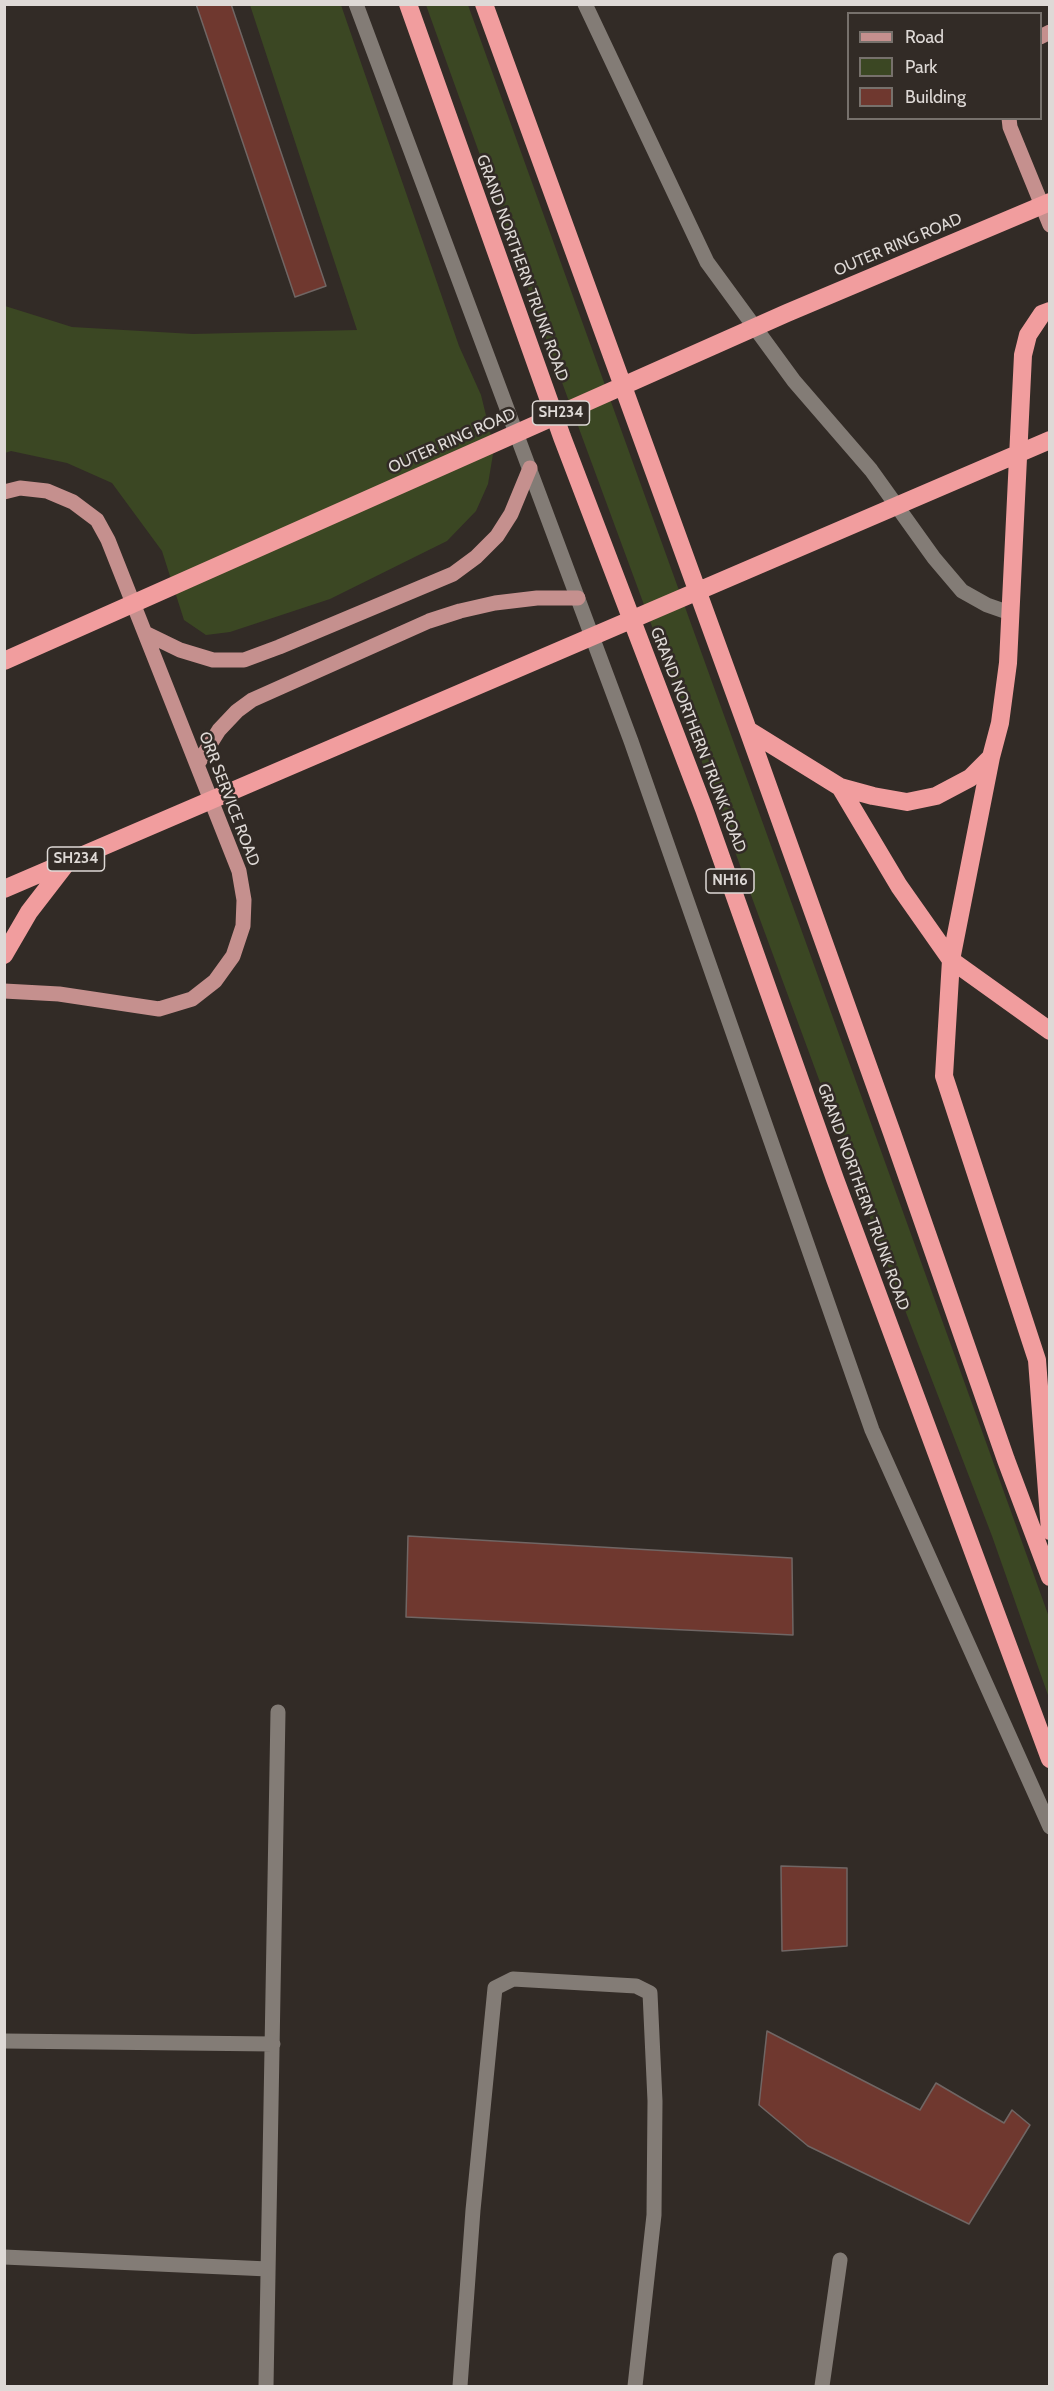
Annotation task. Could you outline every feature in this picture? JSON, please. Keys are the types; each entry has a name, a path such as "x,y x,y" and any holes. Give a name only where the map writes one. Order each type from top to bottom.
{"highway":[{"name":"GRAND NORTHERN TRUNK ROAD","path":"408,4 562,436 704,809 835,1179 1050,1759"},
{"path":"484,4 748,730 1006,1460 1050,1577"},
{"name":"OUTER RING ROAD","path":"4,661 786,313 1050,202"},
{"path":"1050,311 1042,314 1028,334 1023,355 1008,663 1000,723 991,757 951,960 944,1076 1037,1360 1050,1531"},
{"name":"SH234","path":"4,889 147,830 1050,440"},
{"path":"748,730 840,787 907,802 936,796 970,778 991,757"},
{"path":"840,787 899,886 951,960 1050,1031"},
{"path":"4,955 29,912 68,862"}],"main road":[{"path":"1009,120 1010,128 1050,225"},
{"path":"145,633 180,650 213,660 244,660 453,574 476,557 497,536 511,514 530,468"},
{"name":"ORR SERVICE ROAD","path":"4,492 20,489 47,491 73,502 97,520 108,540 239,871 244,900 243,926 233,956 215,981 192,999 159,1009 59,994 4,991"},
{"path":"197,765 219,730 237,711 252,700 429,621 495,603 537,598 578,598"}],"street":[{"path":"356,4 631,741 872,1430 1050,1827"},
{"path":"585,4 707,262 794,381 872,470 934,558 962,591 987,605 1010,613"},
{"path":"266,2386 278,1712"},
{"path":"460,2386 473,2210 495,1988 513,1979 636,1986 650,1993 655,2101 654,2215 635,2386"},
{"path":"4,2041 273,2044"},
{"path":"4,2257 268,2269"},
{"path":"822,2386 840,2260"}],"green space":[{"path":"250,5 341,5 459,346 481,395 494,448 488,484 476,511 447,541 330,599 230,632 206,635 184,620 162,551 112,483 67,463 11,451 5,453 5,306 72,327 193,334 357,330"},
{"path":"426,5 468,5 1049,1617 1049,1698 992,1536 880,1245 553,358"}],"building":[{"path":"196,4 231,4 326,286 295,297"},
{"path":"408,1536 792,1558 793,1635 406,1617"},
{"path":"781,1866 847,1868 847,1946 782,1951"},
{"path":"767,2031 920,2110 936,2083 1004,2123 1012,2110 1030,2125 969,2224 808,2146 759,2105"}]}
